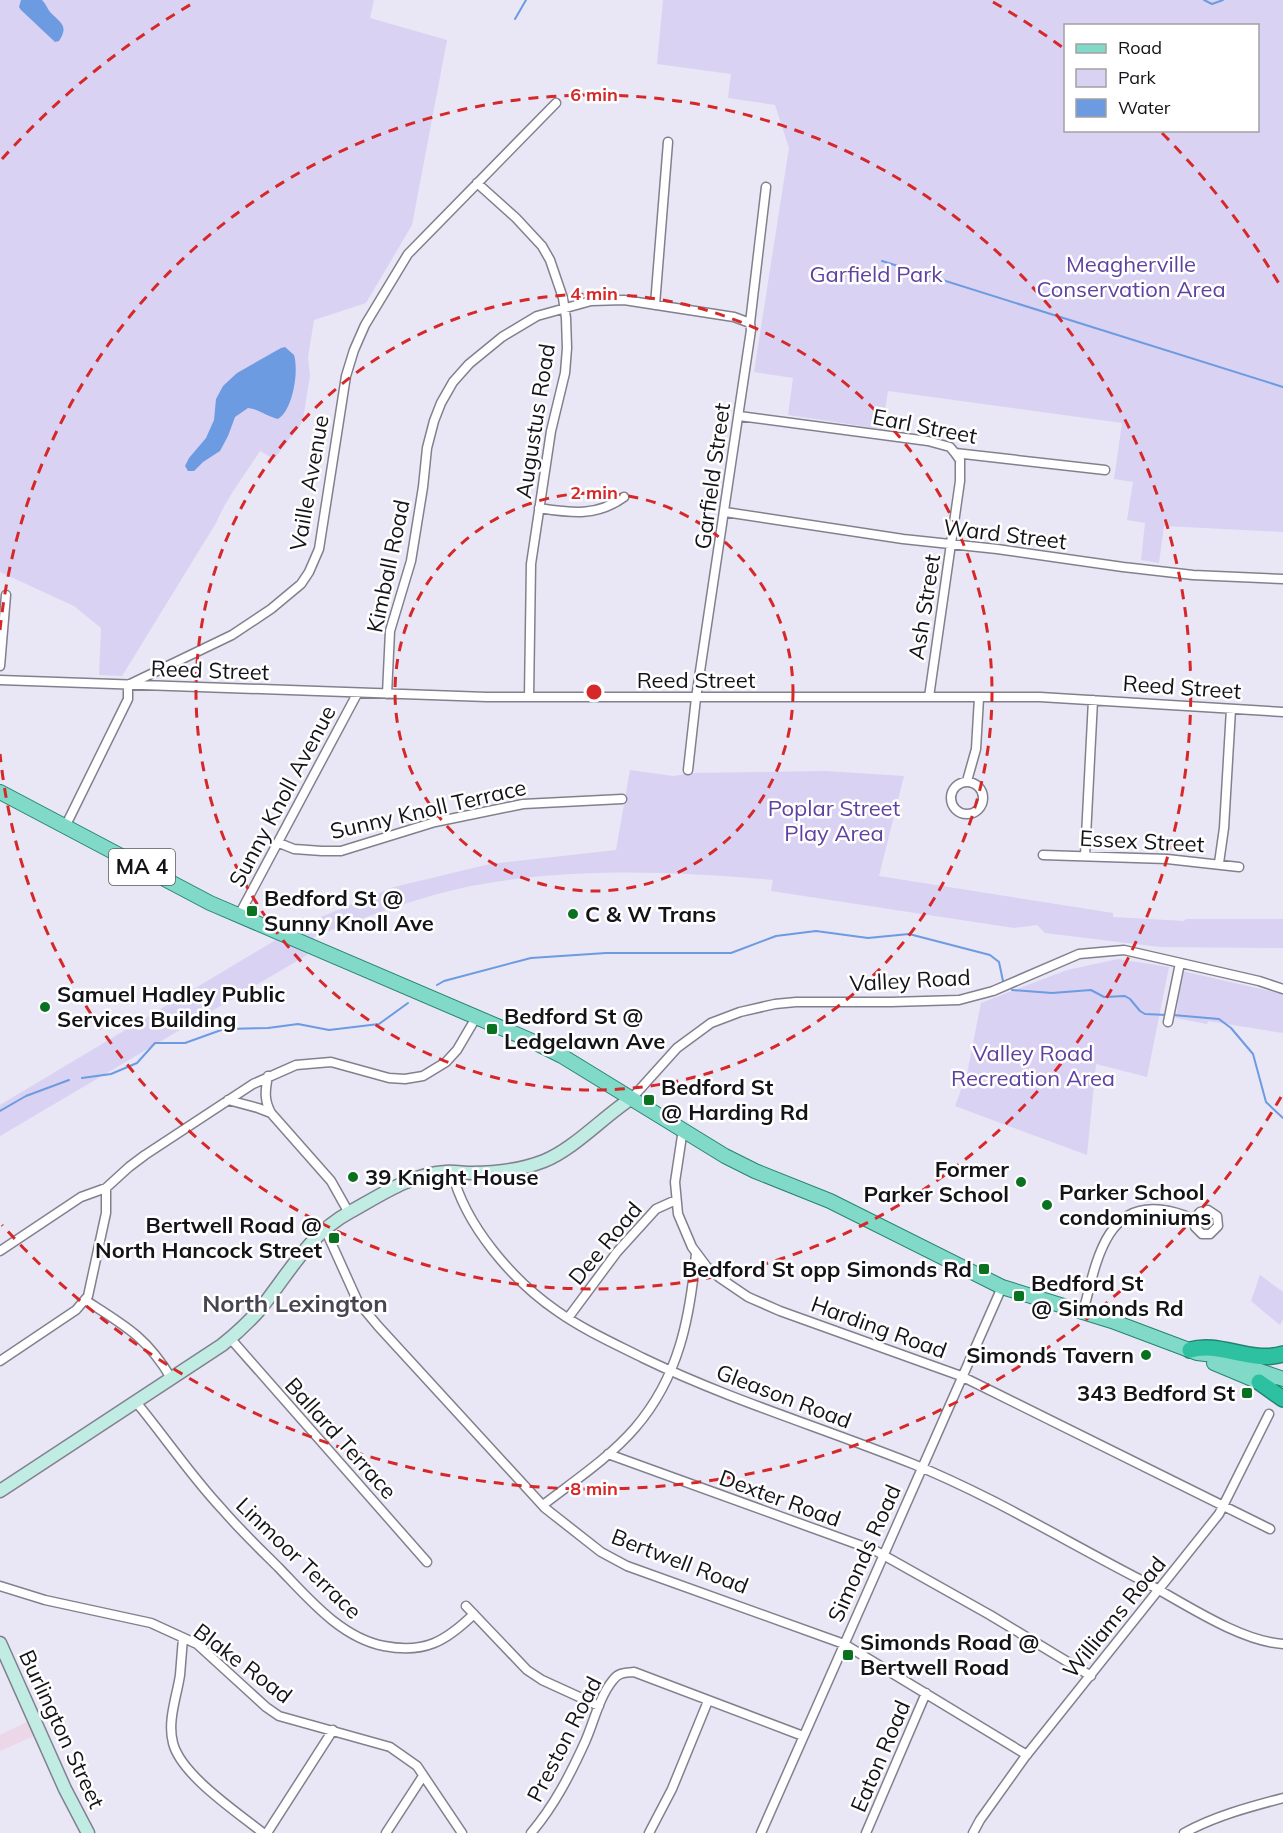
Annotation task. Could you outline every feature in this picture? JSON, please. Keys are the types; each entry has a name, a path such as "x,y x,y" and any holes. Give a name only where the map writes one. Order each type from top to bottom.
{"highway":[{"path":"1194,1351 1202,1346 1243,1355 1264,1357 1283,1354"},
{"path":"1259,1382 1283,1399"}],"main road":[{"name":"MA 4","path":"0,792 210,903 477,1016 562,1056 755,1172 830,1201 1002,1287 1134,1328 1194,1351 1216,1364 1283,1391"},
{"name":"MA 4","path":"1194,1351 1214,1355 1283,1379"}],"street":[{"name":"Vaille Avenue","path":"128,686 250,624 292,592 309,572 319,549 342,394 354,350 379,299 408,254 556,103"},
{"path":"655,305 668,142"},
{"name":"Augustus Road","path":"477,183 516,218 542,246 550,260 564,307 567,334 565,373 551,431 531,564 529,697"},
{"name":"Garfield Street","path":"688,770 696,698 751,330 750,322 766,187"},
{"name":"Kimball Road","path":"387,694 390,631 411,561 428,445 441,403 453,382 469,364 502,337 537,316 591,301 624,300 734,317 750,322"},
{"name":"Earl Street","path":"739,416 928,441 950,447 954,453 1105,470"},
{"name":"Ash Street","path":"929,697 960,480 960,460 954,453"},
{"path":"539,508 568,512 593,511 610,507 624,496"},
{"name":"Ward Street","path":"724,512 1115,566 1193,575 1283,579"},
{"path":"0,666 6,596"},
{"path":"165,668 170,687"},
{"name":"Reed Street","path":"0,680 357,694 529,697 1040,697 1283,712"},
{"path":"65,826 128,699 128,686"},
{"name":"Sunny Knoll Avenue","path":"239,915 357,694"},
{"path":"967,781 976,749 979,698"},
{"path":"1085,856 1093,700"},
{"path":"1219,863 1224,828 1230,709"},
{"name":"Sunny Knoll Terrace","path":"279,843 294,849 341,850 435,822 523,804 622,800"},
{"name":"Essex Street","path":"1043,855 1167,859 1239,867"},
{"name":"Valley Road","path":"632,1098 677,1048 711,1023 740,1012 775,1004 959,1000 1004,986 1079,954 1124,950 1259,981 1283,989"},
{"path":"1168,1022 1180,963"},
{"path":"0,1251 81,1197 106,1188 137,1161 268,1076 296,1065 331,1062 389,1078 405,1079 423,1076 446,1062 458,1050 477,1016"},
{"path":"268,1076 265,1092 266,1103 271,1113 331,1181 349,1213"},
{"path":"0,1491 230,1338 254,1315 311,1241 349,1213 398,1186 422,1176 452,1172 500,1172 546,1160 632,1098"},
{"path":"228,1101 271,1113"},
{"name":"Harding Road","path":"683,1129 678,1154 676,1200 682,1226 696,1253 720,1278 748,1297 780,1311 961,1376 1270,1529"},
{"name":"Gleason Road","path":"452,1172 467,1211 492,1248 518,1278 555,1310 589,1332 722,1393 922,1468 1009,1509 1252,1639 1283,1644"},
{"path":"0,1361 76,1310 85,1300 91,1285 106,1213 106,1188"},
{"name":"Dee Road","path":"568,1318 617,1252 656,1209 676,1200"},
{"path":"1083,1312 1102,1248 1119,1222 1137,1212 1150,1209 1164,1210 1194,1219"},
{"name":"Bertwell Road","path":"326,1229 358,1302 378,1326 543,1505 601,1552 627,1566 844,1644 1027,1755"},
{"path":"543,1505 608,1454 635,1428 659,1392 682,1343 689,1314 696,1253"},
{"name":"Simonds Road","path":"760,1833 1002,1287"},
{"path":"85,1300 143,1340 153,1350 171,1378"},
{"name":"Ballard Terrace","path":"230,1338 427,1562"},
{"name":"Linmoor Terrace","path":"136,1402 222,1510 300,1590 333,1620 357,1637 384,1646 416,1647 446,1639 474,1614"},
{"name":"Williams Road","path":"974,1833 980,1820 1027,1755 1224,1506 1269,1414"},
{"name":"Dexter Road","path":"608,1454 876,1551 990,1615 1090,1676"},
{"name":"Blake Road","path":"0,1586 45,1600 151,1623 197,1644 266,1707 279,1716 390,1747 417,1766 462,1833"},
{"path":"466,1606 527,1670 542,1680 599,1706"},
{"path":"183,1638 180,1675 171,1718 172,1743 193,1776 265,1833 333,1730"},
{"name":"Burlington Street","path":"0,1642 64,1786 88,1833"},
{"name":"Preston Road","path":"531,1833 563,1788 599,1706 613,1680 621,1673 634,1672 803,1736"},
{"name":"Eaton Road","path":"866,1833 926,1693"},
{"path":"650,1833 672,1789 708,1701"},
{"path":"386,1833 423,1776"},
{"path":"1184,1833 1202,1823 1283,1798"}],"shaded area":[{"path":"27,1722 34,1736 0,1751 0,1735"}],"green space":[{"path":"0,0 374,0 370,18 447,40 412,225 366,303 314,320 308,357 310,376 300,426 274,459 260,451 122,676 99,675 101,628 74,606 0,572"},
{"name":"Meagherville Conservation Area","path":"663,0 1283,0 1283,532 1164,526 1159,563 1141,560 1145,523 1127,520 1133,482 1114,479 1122,423 888,391 882,429 788,415 793,378 754,372 789,148 775,105 728,98 731,74 657,64"},
{"name":"Poplar Street Play Area","path":"630,770 673,776 692,773 825,771 904,776 879,876 1113,913 1113,917 1184,921 1186,919 1283,919 1283,948 1160,947 1045,933 1037,925 1014,928 771,891 773,880 698,874 622,872 508,880 431,896 314,937 307,955 0,1136 0,1105 299,926 394,887 490,864 616,850"},
{"name":"Valley Road Recreation Area","path":"1118,959 1169,967 1147,1077 1096,1064 1087,1155 955,1106 967,1074 981,1003 1067,970"},
{"path":"1182,971 1283,994 1283,1033 1176,1018"},
{"path":"1260,1275 1283,1292 1283,1319 1280,1325 1251,1301"}],"water":[{"path":"21,0 42,0 62,25 63,32 59,41 55,42 21,10 19,7"},
{"path":"285,347 294,355 296,370 294,390 283,414 278,419 248,408 235,417 220,451 194,471 188,471 185,466 206,438 214,420 216,399 223,386 237,373"}],"waterway":[{"path":"515,19 526,0"},
{"path":"1204,0 1212,4 1223,0"},
{"path":"882,261 1283,387"},
{"path":"437,985 444,981 531,958 606,953 731,953 776,936 816,931 868,938 909,934 990,955 999,962 1003,981"},
{"path":"1012,990 1052,993 1091,990 1104,997 1125,996 1145,1014 1167,1015"},
{"path":"82,1078 111,1074 137,1063 155,1043 185,1043 224,1029 268,1028 298,1024 329,1030 379,1024 408,1003"},
{"path":"1173,1015 1219,1019 1231,1028 1253,1054 1266,1102 1283,1118"},
{"path":"0,1111 26,1096 69,1080"}],"place":[{"name":"Bedford St @ Sunny Knoll Ave","path":"252,911"},
{"name":"C & W Trans","path":"573,914"},
{"name":"Samuel Hadley Public Services Building","path":"45,1007"},
{"name":"Bedford St @ Ledgelawn Ave","path":"492,1029"},
{"name":"Bedford St @ Harding Rd","path":"649,1100"},
{"name":"39 Knight House","path":"353,1177"},
{"name":"Former Parker School","path":"1021,1182"},
{"name":"Parker School condominiums","path":"1047,1205"},
{"name":"Bertwell Road @ North Hancock Street","path":"334,1238"},
{"name":"Bedford St opp Simonds Rd","path":"984,1269"},
{"name":"Bedford St @ Simonds Rd","path":"1019,1296"},
{"name":"Simonds Tavern","path":"1146,1355"},
{"name":"343 Bedford St","path":"1247,1393"},
{"name":"Simonds Road @ Bertwell Road","path":"848,1655"}],"district":[{"name":"North Lexington","path":"295,1304"}],"park label":[{"name":"Garfield Park","path":"876,274"}]}
